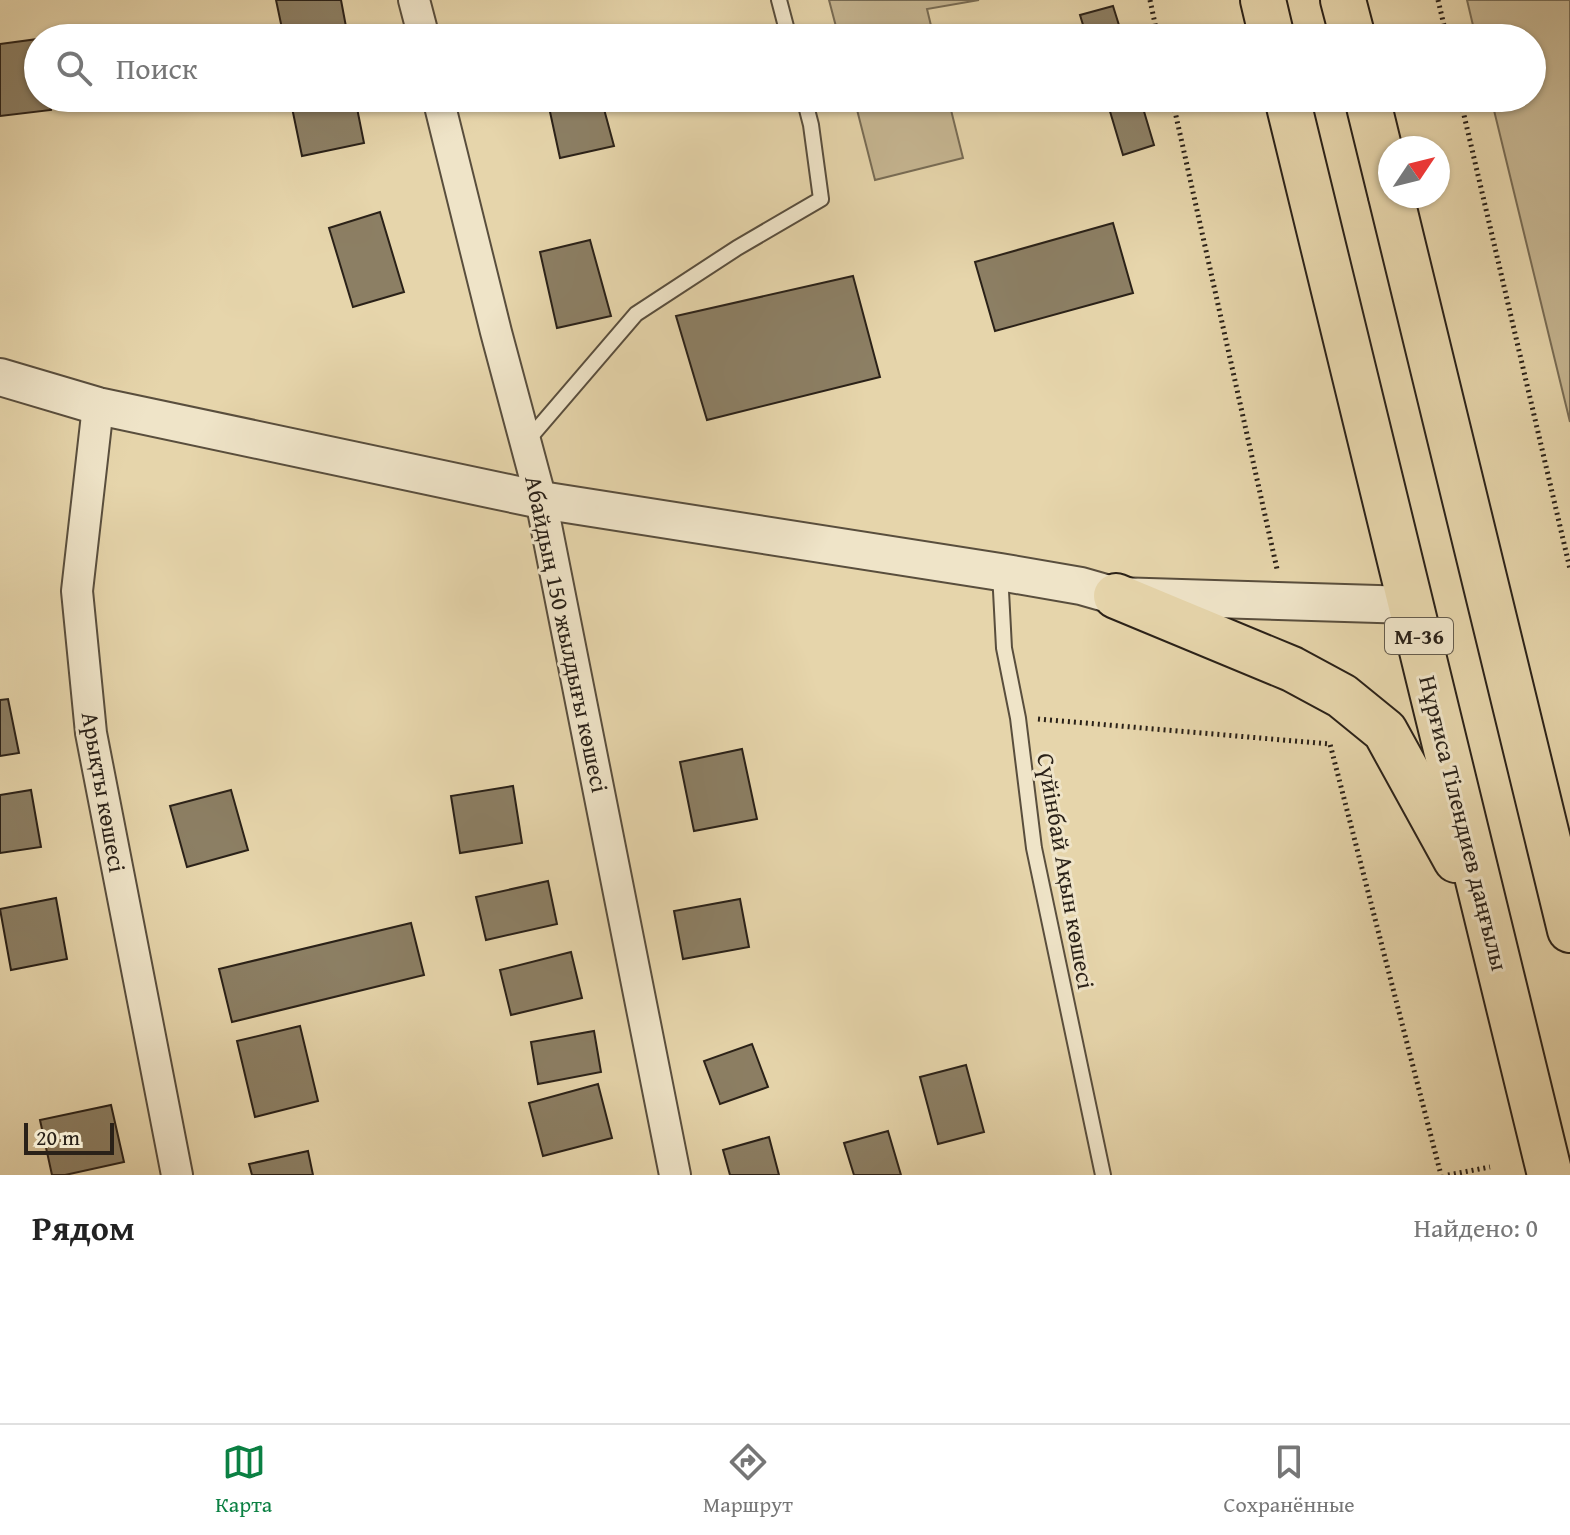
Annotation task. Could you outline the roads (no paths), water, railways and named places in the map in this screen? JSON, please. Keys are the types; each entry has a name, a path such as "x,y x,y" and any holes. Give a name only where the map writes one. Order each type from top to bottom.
{"main road":[{"path":"1263,0 1269,24"},
{"path":"1343,0 1349,24"},
{"name":"Нұрғиса Тілендиев даңғылы","path":"1290,112 1550,1175"},
{"path":"1370,112 1378,144"},
{"path":"1393,208 1570,930"},
{"path":"1116,596 1292,669 1342,696 1385,731 1487,918"}],"street":[{"path":"414,0 420,24"},
{"name":"Абайдың 150 жылдығы көшесі","path":"441,112 541,500 675,1175"},
{"path":"0,377 98,406 541,500 1000,572 1081,586 1116,596 1411,605"},
{"name":"Арықты көшесі","path":"98,406 92,481 85,511 77,591 91,733 177,1175"}],"lane":[{"path":"779,0 785,24"},
{"path":"526,441 636,314 737,248 821,199 808,112"},
{"name":"Сүйінбай Ақын көшесі","path":"1000,572 1004,648 1018,718 1034,848 1103,1175"}]}
